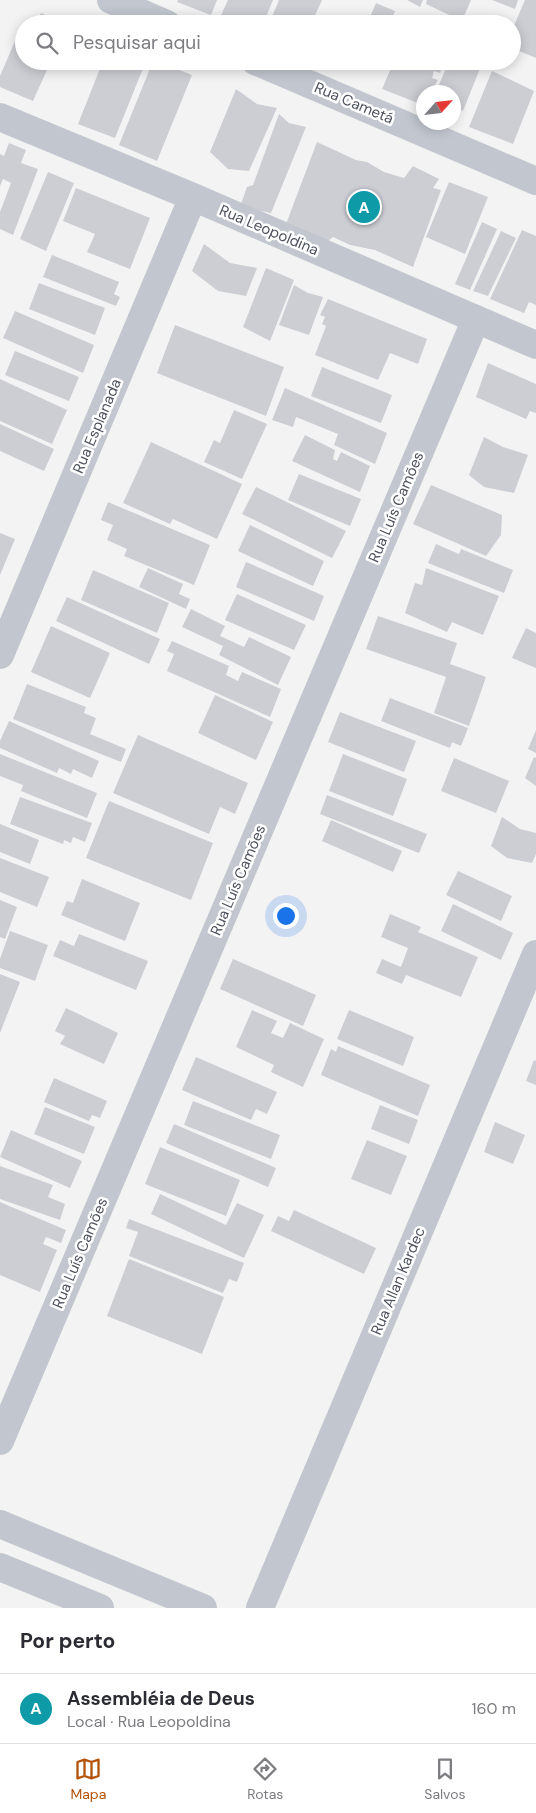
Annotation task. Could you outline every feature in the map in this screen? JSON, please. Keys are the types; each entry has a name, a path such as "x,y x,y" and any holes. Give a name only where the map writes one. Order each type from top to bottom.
{"street":[{"path":"111,0 146,15"},
{"name":"Rua Cametá","path":"276,70 536,180"},
{"name":"Rua Leopoldina","path":"0,117 193,197 536,344"},
{"name":"Rua Esplanada","path":"0,655 193,197"},
{"name":"Rua Luís Camões","path":"0,1441 476,319"},
{"name":"Rua Allan Kardec","path":"260,1608 536,954"},
{"path":"0,1524 203,1608"},
{"path":"0,1566 100,1608"}],"building":[{"path":"178,0 217,0 211,15 177,2"},
{"path":"228,0 273,0 267,15 221,15"},
{"path":"279,0 322,0 315,15 273,15"},
{"path":"407,0 423,0 420,7"},
{"path":"427,0 471,0 465,15 449,15 426,4"},
{"path":"492,0 518,0 515,9"},
{"path":"525,0 536,0 536,58 521,52 521,15 518,15"},
{"path":"376,3 395,11 393,15 371,15"},
{"path":"15,41 15,70 47,70 33,101 0,87 0,76"},
{"path":"99,70 142,70 115,138 78,124"},
{"path":"149,70 180,70 192,75 157,161 119,145"},
{"path":"390,70 441,70 440,73 434,71 432,78 438,80 435,85 416,85 416,102 382,89"},
{"path":"445,70 479,70 463,111 461,110 461,85 439,85"},
{"path":"492,71 534,91 513,144 469,127"},
{"path":"236,89 257,104 277,108 249,171 228,169 210,152"},
{"path":"279,114 289,123 306,127 271,213 240,207 247,187 253,185"},
{"path":"317,142 356,160 367,162 384,172 404,178 413,166 439,179 433,188 441,190 413,267 375,250 350,245 333,237 327,242 286,224"},
{"path":"9,143 26,150 21,163 38,169 13,235 0,229 0,212 11,183 3,179 0,186 0,154 4,156"},
{"path":"48,172 74,183 46,251 20,239"},
{"path":"449,182 488,197 465,254 426,237"},
{"path":"76,188 150,218 130,269 87,252 95,234 63,221"},
{"path":"482,222 497,229 470,290 455,284"},
{"path":"522,230 536,236 536,305 529,302 524,313 490,299"},
{"path":"501,231 516,238 488,296 473,291"},
{"path":"204,244 230,263 257,268 246,296 218,291 192,271"},
{"path":"52,255 119,282 114,294 120,297 116,306 43,277"},
{"path":"266,268 294,280 270,341 243,327"},
{"path":"39,283 105,308 95,335 29,309"},
{"path":"294,285 308,293 323,297 309,335 279,325"},
{"path":"328,299 427,339 418,364 390,353 378,380 315,355 326,326 322,324 325,317 320,315"},
{"path":"15,311 94,345 83,373 3,338"},
{"path":"175,325 284,367 266,416 157,373"},
{"path":"15,351 79,377 69,401 5,375"},
{"path":"488,363 536,384 536,413 530,411 526,419 476,397"},
{"path":"322,367 392,395 381,423 311,396"},
{"path":"0,379 67,410 52,444 0,421"},
{"path":"285,388 387,433 375,464 334,445 338,434 296,417 293,427 272,420"},
{"path":"234,410 267,424 242,479 204,462 214,440 220,443"},
{"path":"0,424 54,449 44,471 0,451"},
{"path":"305,435 335,450 333,459 337,461 341,452 370,466 360,492 292,461"},
{"path":"484,437 503,447 528,455 514,493 484,487 469,475"},
{"path":"151,442 242,484 217,539 173,519 170,524 123,503"},
{"path":"299,474 361,499 350,526 288,500"},
{"path":"431,485 502,515 501,535 486,556 413,524"},
{"path":"256,487 346,531 332,558 242,514"},
{"path":"108,502 210,545 194,585 124,556 127,549 107,540 113,525 101,520"},
{"path":"250,525 324,561 313,586 238,551"},
{"path":"0,533 15,539 0,575"},
{"path":"436,544 459,554 461,549 513,570 504,593 428,563"},
{"path":"246,562 324,596 314,621 236,587"},
{"path":"148,568 183,584 179,594 190,599 186,609 139,587"},
{"path":"426,568 499,596 483,635 452,622 447,632 405,613 415,583 422,585"},
{"path":"93,570 169,603 157,633 81,600"},
{"path":"237,594 306,625 294,650 225,620"},
{"path":"67,597 160,639 149,664 56,621"},
{"path":"191,609 225,626 220,636 244,647 249,637 291,657 278,685 219,655 223,646 182,627"},
{"path":"378,616 457,643 450,664 486,677 469,726 434,713 446,677 366,649"},
{"path":"51,626 110,653 90,698 31,672"},
{"path":"526,628 536,633 536,668 512,658"},
{"path":"172,641 229,666 226,675 238,681 242,672 281,689 270,717 167,671 174,654 167,651"},
{"path":"27,684 86,707 84,713 96,718 90,734 126,749 121,762 13,719"},
{"path":"215,695 273,722 256,760 198,733"},
{"path":"390,698 468,728 461,746 452,742 450,748 381,721"},
{"path":"340,712 416,741 404,772 328,742"},
{"path":"9,721 99,761 92,778 73,769 71,774 59,768 57,773 0,748 0,741"},
{"path":"536,730 536,753 528,749"},
{"path":"138,735 248,783 235,814 220,807 209,834 113,793"},
{"path":"0,754 97,793 87,818 21,791 23,785 0,776"},
{"path":"343,754 407,779 393,816 329,791"},
{"path":"534,757 536,758 536,786 525,778"},
{"path":"454,758 509,781 496,813 441,791"},
{"path":"327,795 427,834 419,853 320,814"},
{"path":"20,797 92,823 85,842 73,837 71,843 64,840 63,844 10,824"},
{"path":"109,801 213,843 191,900 86,858"},
{"path":"502,817 520,829 536,833 536,854 532,863 507,858 491,846"},
{"path":"331,820 402,851 393,872 322,841"},
{"path":"0,824 39,840 30,864 0,852"},
{"path":"0,858 49,877 37,907 0,892"},
{"path":"458,871 512,896 501,921 446,895"},
{"path":"82,879 140,903 125,941 61,915 67,901 73,903"},
{"path":"0,900 17,907 5,939 0,937"},
{"path":"453,904 513,933 501,960 441,931"},
{"path":"390,914 421,927 418,932 478,957 461,997 406,975 402,984 376,973 382,959 401,967 408,948 381,937"},
{"path":"10,931 48,945 35,981 0,968 0,959"},
{"path":"79,934 148,961 136,990 53,956 60,940 74,946"},
{"path":"233,959 316,995 303,1026 220,989"},
{"path":"0,974 20,982 0,1033"},
{"path":"66,1008 118,1033 104,1064 60,1044 65,1036 55,1031"},
{"path":"252,1010 277,1021 271,1033 283,1038 290,1023 324,1039 303,1087 271,1072 274,1065 236,1047"},
{"path":"349,1010 414,1037 403,1066 337,1039"},
{"path":"338,1046 430,1085 418,1116 321,1075 331,1049 336,1052"},
{"path":"196,1057 277,1092 267,1114 256,1109 251,1120 182,1090"},
{"path":"534,1060 536,1061 536,1085 526,1081"},
{"path":"54,1078 107,1101 100,1118 92,1115 89,1121 44,1102"},
{"path":"193,1101 280,1135 271,1159 184,1125"},
{"path":"380,1105 418,1120 409,1144 371,1129"},
{"path":"45,1107 95,1127 84,1154 34,1134"},
{"path":"495,1122 525,1135 513,1164 484,1152"},
{"path":"174,1124 276,1168 268,1187 166,1143"},
{"path":"11,1130 82,1161 70,1188 0,1157"},
{"path":"367,1140 407,1156 391,1195 351,1179"},
{"path":"160,1147 240,1180 226,1216 145,1184"},
{"path":"0,1166 53,1185 48,1197 65,1204 60,1220 0,1199"},
{"path":"160,1194 226,1225 237,1203 264,1215 244,1258 151,1214"},
{"path":"0,1202 66,1230 61,1243 46,1237 43,1244 57,1250 40,1292 0,1275"},
{"path":"294,1210 376,1248 364,1274 271,1231 278,1216 289,1221"},
{"path":"129,1219 244,1263 237,1282 229,1279 223,1293 129,1256 138,1232 126,1228"},
{"path":"129,1259 224,1297 202,1354 107,1316"}],"place":[{"name":"Assembléia de Deus","path":"364,207"}]}
